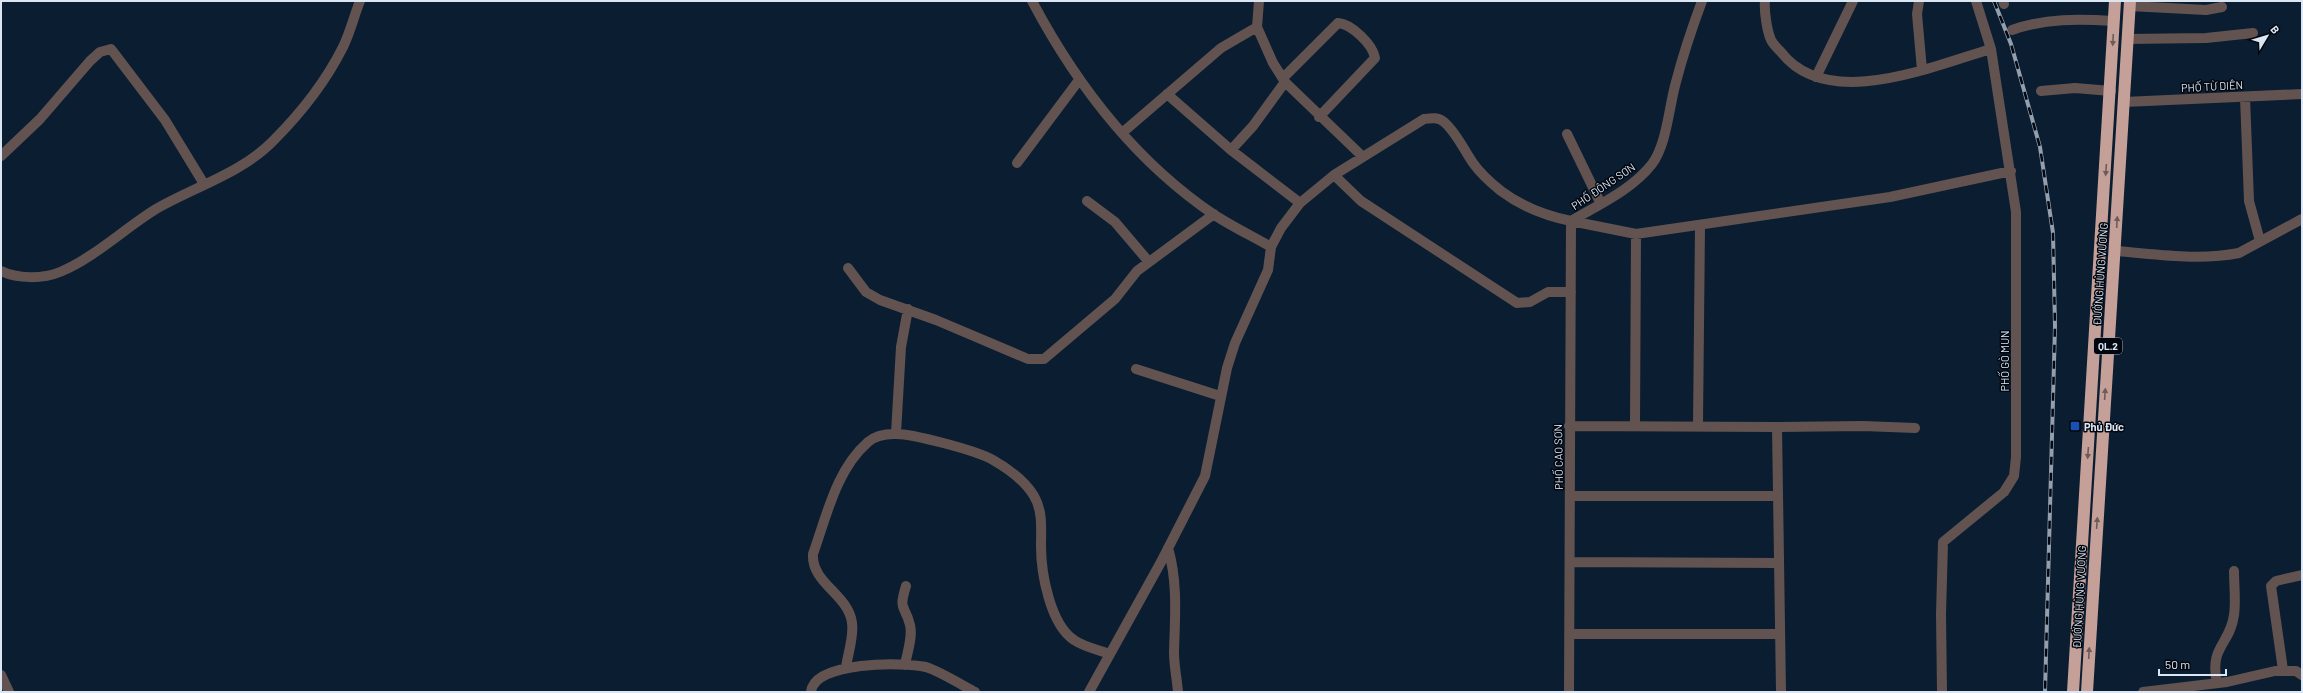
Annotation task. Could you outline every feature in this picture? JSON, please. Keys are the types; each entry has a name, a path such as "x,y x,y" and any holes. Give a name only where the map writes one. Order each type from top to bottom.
{"highway":[{"name":"ĐƯỜNG HÙNG VƯƠNG","path":"2073,692 2111,91 2115,1"},
{"name":"ĐƯỜNG HÙNG VƯƠNG","path":"2087,692 2129,4"}],"street":[{"path":"1,271 9,275 21,276 45,276 59,272 80,261 157,209 249,161 261,152 272,143 306,104 344,45 360,1"},
{"path":"1032,1 1079,80 1122,133 1156,169 1214,214 1271,247"},
{"path":"1089,692 1168,548 1205,476 1220,396 1235,343 1268,270 1271,247 1286,220 1300,203 1334,175 1362,156 1319,117 1284,80 1273,63 1257,27 1259,1"},
{"name":"PHỐ ĐÔNG SƠN","path":"1362,156 1424,119 1434,117 1444,121 1474,165 1510,198 1549,216 1571,221 1601,204 1641,176 1653,163 1659,151 1675,83 1702,1"},
{"path":"1765,1 1771,40 1789,63 1816,78 1855,82 1888,79 1991,49"},
{"path":"1816,78 1853,1"},
{"path":"1919,1 1917,14 1922,70"},
{"name":"PHỐ GÒ MUN","path":"1942,692 1940,650 1943,542 2004,492 2014,476 2016,457 2016,212 2011,171 1991,49 1976,1"},
{"path":"2129,4 2206,10 2222,7"},
{"path":"2012,30 2025,25 2054,21 2080,19 2114,21"},
{"path":"1231,150 1253,126 1284,80 1338,22 1345,23 1375,53 1376,58 1319,117"},
{"path":"1122,133 1221,48 1257,27"},
{"path":"2127,39 2206,38 2253,33"},
{"path":"1,156 40,118 90,61 102,51 111,48 165,120 204,184"},
{"path":"1017,162 1079,80"},
{"path":"2041,91 2075,88 2111,91"},
{"path":"1167,94 1231,150 1300,203"},
{"name":"PHỐ TỪ DIÊN","path":"2124,102 2302,94"},
{"path":"2245,97 2249,201 2260,241"},
{"path":"1567,134 1601,204"},
{"path":"1571,221 1636,234 1700,226 1890,197 2011,171"},
{"path":"1334,175 1361,201 1517,303 1530,302 1548,292 1571,292"},
{"path":"1087,201 1114,222 1149,262"},
{"path":"848,268 866,292 880,300 908,308 1028,359 1044,359 1115,299 1130,278 1149,262 1174,246 1214,214"},
{"path":"2115,251 2198,257 2239,253 2302,219"},
{"name":"PHỐ CAO SƠN","path":"1569,692 1571,562 1569,426 1571,221"},
{"path":"1698,426 1700,226"},
{"path":"1635,426 1636,234"},
{"path":"896,433 901,347 908,308"},
{"path":"1136,369 1220,396"},
{"path":"1569,426 1698,426 1777,428 1863,426 1915,428"},
{"path":"1777,428 1781,692"},
{"path":"846,667 852,622 842,602 818,574 812,564 813,554 840,478 849,463 870,440 881,435 896,433 971,450 993,459 1018,478 1034,496 1041,516 1041,557 1054,614 1061,630 1074,640 1110,654"},
{"path":"1570,496 1777,496"},
{"path":"1168,548 1174,567 1174,653 1178,692"},
{"path":"1571,562 1779,563"},
{"path":"2214,686 2215,657 2229,630 2234,616 2234,571"},
{"path":"2283,670 2271,586 2276,581 2302,575"},
{"path":"905,665 910,633 910,624 902,608 906,586"},
{"path":"1569,634 1780,634"},
{"path":"811,692 813,684 817,680 846,667 905,665 927,667 975,692"},
{"path":"2143,692 2214,686 2283,670 2296,671 2302,675"},
{"path":"1,676 9,692"}],"railway":[{"path":"1994,1 2011,44 2040,147 2053,233 2055,326 2045,692"}],"place":[{"name":"Phủ Đức","path":"2075,426"}]}
